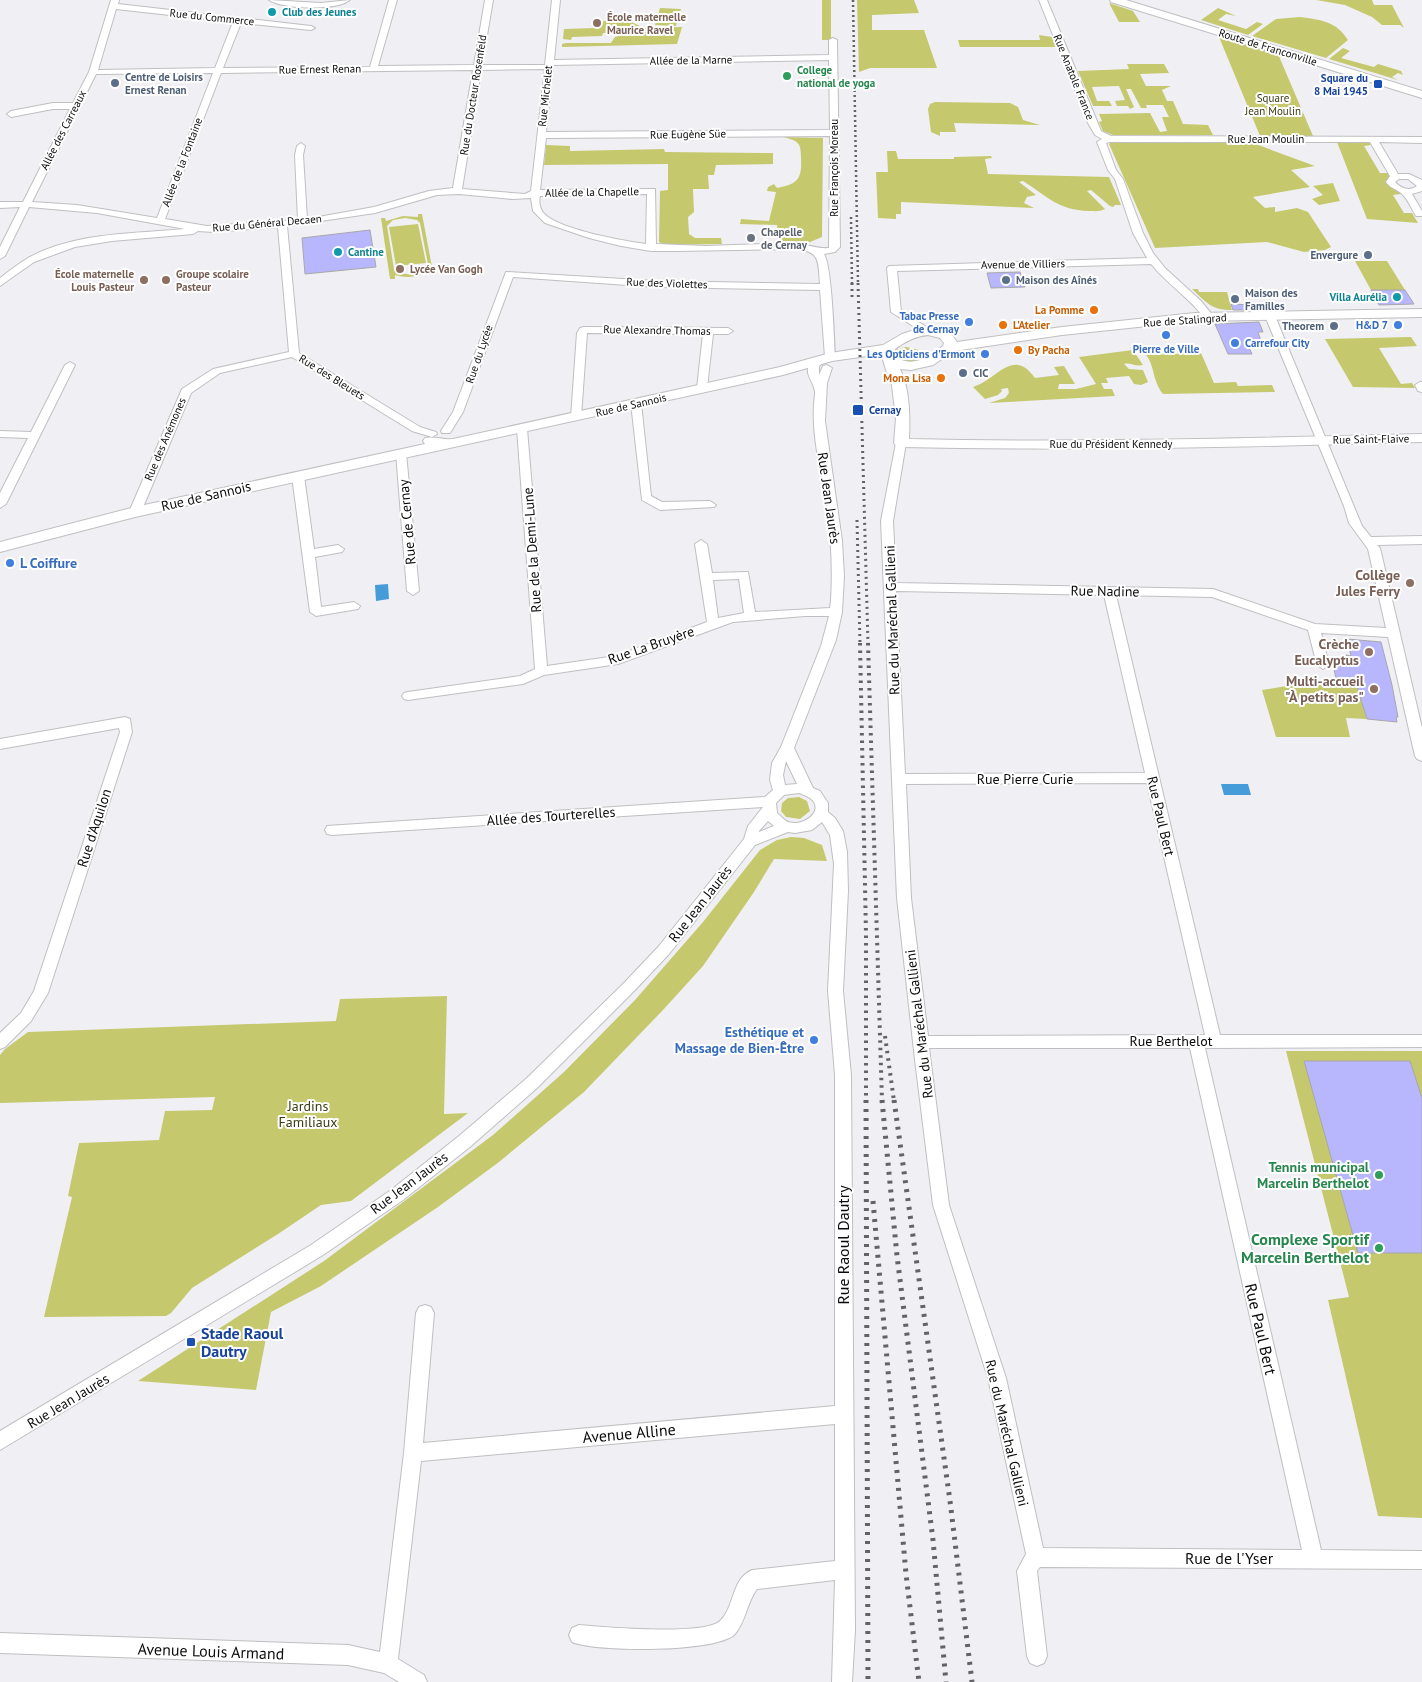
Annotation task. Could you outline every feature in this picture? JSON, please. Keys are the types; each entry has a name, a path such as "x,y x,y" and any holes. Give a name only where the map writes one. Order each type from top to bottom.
{"main road":[{"name":"Route de Franconville","path":"1115,0 1422,95"},
{"name":"Rue de Stalingrad","path":"1209,317 1422,313"},
{"name":"Rue de Sannois","path":"783,371 826,361"},
{"name":"Rue de Sannois","path":"783,371 813,372"}],"street":[{"path":"273,0 304,3 344,1"},
{"path":"373,69 393,0"},
{"name":"Rue du Docteur Rosenfeld","path":"457,190 476,68 489,0"},
{"name":"Rue Michelet","path":"530,198 541,135 556,0"},
{"name":"Rue Anatole France","path":"1043,0 1092,123 1098,133 1109,139"},
{"name":"Rue du Commerce","path":"114,3 311,28"},
{"name":"Allée des Carreaux","path":"0,256 93,72 114,3"},
{"name":"Allée de la Fontaine","path":"160,221 238,19"},
{"path":"834,40 834,57"},
{"name":"Allée de la Marne","path":"548,65 834,57"},
{"name":"Rue François Moreau","path":"818,252 832,250 835,246 834,57"},
{"name":"Rue Ernest Renan","path":"93,72 476,68 548,65"},
{"path":"10,114 46,107 75,106"},
{"name":"Rue Eugène Süe","path":"541,135 834,133"},
{"path":"1109,139 1100,142 1112,170 1119,178 1143,242 1153,261 1165,276 1203,308 1209,317"},
{"name":"Rue Jean Moulin","path":"1109,139 1422,140"},
{"path":"1373,140 1395,177"},
{"path":"301,146 299,155 303,221"},
{"path":"1395,177 1413,178 1422,186 1417,191 1405,191 1396,188 1391,184 1390,180 1395,177"},
{"name":"Rue du Général Decaen","path":"0,205 26,203 99,211 211,230 303,221 373,210 425,194 457,190 530,198"},
{"name":"Allée de la Chapelle","path":"530,198 652,191 651,248"},
{"path":"1405,191 1419,214"},
{"name":"Rue du Général Decaen","path":"502,196 516,202 518,198 530,198"},
{"path":"530,198 533,217"},
{"path":"530,198 537,213 557,225 594,238 651,248 794,246 810,248 818,252 823,261 826,287 826,361"},
{"name":"Rue des Bleuets","path":"282,223 294,354 416,429 442,438"},
{"path":"0,283 33,259 64,246 106,238 211,230"},
{"name":"Avenue de Villiers","path":"919,328 896,312 892,268 1153,261"},
{"name":"Rue des Violettes","path":"509,274 656,284 826,287"},
{"name":"Rue du Lycée","path":"442,438 458,412 509,274"},
{"path":"1270,316 1304,395 1320,440 1326,448 1350,506 1350,512 1363,536 1374,548 1393,633 1419,731 1422,756"},
{"name":"Rue de Stalingrad","path":"950,347 1109,326 1209,317"},
{"path":"919,328 946,336 951,342 950,347 924,364 916,366 904,366 889,356 919,328"},
{"name":"Rue Alexandre Thomas","path":"576,418 582,333 584,330 728,331"},
{"path":"702,388 708,332"},
{"name":"Rue des Anémones","path":"135,512 186,391 217,371 294,354"},
{"name":"Rue de Sannois","path":"813,372 826,361 841,362 889,356"},
{"name":"Rue du Maréchal Gallieni","path":"889,356 894,373 898,377 903,418 901,443 887,521 904,898 921,1042 941,1205 997,1378 1036,1557"},
{"name":"Rue Jean Jaurès","path":"780,791 776,784 780,757 787,748 828,642 836,612 837,566 834,516 822,451 820,389 826,361"},
{"path":"0,504 70,365"},
{"path":"898,377 916,366"},
{"name":"Rue de Sannois","path":"0,547 135,512 407,452 442,438 479,437 522,429 783,371"},
{"name":"Rue Jean Jaurès","path":"813,372 820,389"},
{"path":"1422,385 1420,385 1422,389"},
{"path":"636,403 646,498 660,506 710,505"},
{"name":"Rue de la Demi-Lune","path":"522,429 541,671"},
{"path":"0,434 35,435"},
{"name":"Rue Saint-Flaive","path":"1320,440 1422,438"},
{"name":"Rue du Président Kennedy","path":"901,443 989,445 1172,444 1320,440"},
{"name":"Rue de Cernay","path":"407,452 413,591"},
{"path":"298,476 316,612 354,606"},
{"path":"1368,541 1422,540"},
{"path":"701,544 713,624"},
{"path":"309,554 338,549"},
{"path":"707,577 744,575 750,616"},
{"name":"Rue Nadine","path":"891,587 1221,595 1314,628 1393,633"},
{"name":"Rue Paul Bert","path":"1109,591 1214,1041"},
{"name":"Rue La Bruyère","path":"408,696 523,680 541,671 618,660 713,624 750,616 836,612"},
{"path":"1314,628 1323,665"},
{"name":"Rue d'Aquilon","path":"0,744 125,722 126,732 41,993 26,1017 0,1043"},
{"path":"787,748 807,790"},
{"name":"Rue Pierre Curie","path":"898,779 1152,778"},
{"path":"750,841 786,827 804,828 812,825 822,814 823,809 820,800 815,794 807,790 793,788 780,791 769,806 774,820 786,827"},
{"name":"Rue Jean Jaurès","path":"0,1441 317,1250 397,1195 465,1141 532,1083 664,950 750,841 753,830 769,806"},
{"name":"Allée des Tourterelles","path":"332,830 769,806"},
{"name":"Rue Raoul Dautry","path":"822,814 830,819 835,829 838,839 840,871 840,923 836,960 838,1050 843,1075 845,1630 842,1682"},
{"name":"Rue Paul Bert","path":"1196,1041 1313,1558"},
{"name":"Rue Berthelot","path":"921,1042 1422,1041"},
{"path":"388,1664 413,1453 425,1313"},
{"name":"Avenue Alline","path":"413,1453 844,1414"},
{"path":"1036,1557 1026,1571 1037,1656"},
{"name":"Rue de l'Yser","path":"1036,1557 1422,1560"},
{"path":"579,1635 667,1639 714,1635 728,1628 752,1580 845,1569"},
{"name":"Avenue Louis Armand","path":"0,1643 348,1655 388,1664 417,1682"}],"green space":[{"path":"822,0 831,0 831,40 822,40"},
{"path":"857,0 914,0 919,13 872,15 872,30 924,30 937,68 870,68 859,72"},
{"path":"1316,0 1372,0 1374,5 1392,5 1404,28 1400,25 1382,25 1372,17 1345,5"},
{"path":"1109,3 1133,11 1140,22 1119,22"},
{"path":"660,8 681,9 676,26 655,25"},
{"path":"1218,8 1236,16 1226,14 1218,20 1246,29 1257,22 1263,24 1248,35 1201,20"},
{"path":"1300,17 1327,22 1338,29 1348,40 1326,58 1252,36 1276,19"},
{"name":"École maternelle Maurice Ravel","path":"625,19 644,28 682,27 677,44 562,47 562,44 566,43 611,43 615,37 622,35 615,32 603,33 602,36 572,37 571,40 563,39 564,29 596,28 597,25 601,25 601,22"},
{"path":"1039,35 1052,37 1056,47 960,47 958,40 1040,40"},
{"name":"Square Jean Moulin","path":"1219,37 1278,54 1313,136 1260,136"},
{"path":"1343,48 1350,51 1341,58 1374,67 1378,64 1401,71 1403,75 1398,73 1392,77 1398,80 1329,59"},
{"path":"1127,64 1164,64 1169,73 1140,74 1146,86 1171,86 1162,90 1167,101 1173,101 1183,124 1208,125 1213,135 1113,135 1103,131 1099,122 1102,121 1099,114 1150,113 1160,132 1167,131 1162,117 1169,117 1163,105 1146,105 1147,108 1141,108 1131,89 1126,89 1134,107 1130,109 1128,106 1117,106 1115,101 1125,100 1119,86 1092,87 1097,101 1109,101 1112,106 1093,106 1078,71 1129,69"},
{"path":"935,102 1010,103 1018,107 1023,120 1040,125 954,123 956,132 940,132 940,136 931,132 928,109 930,104"},
{"path":"783,137 823,138 822,237 810,242 779,242 777,225 740,224 741,219 769,221 776,192 767,191 768,187 774,184 777,188 790,185 799,176 801,171 800,146 796,141"},
{"path":"1113,141 1250,142 1315,166 1291,170 1310,187 1253,197 1265,208 1275,207 1275,212 1297,208 1308,212 1331,247 1325,250 1304,252 1267,242 1155,248 1109,144"},
{"path":"1337,142 1369,142 1371,145 1364,146 1380,173 1388,173 1390,177 1387,183 1401,194 1393,195 1404,213 1412,213 1418,223 1367,219"},
{"path":"546,145 570,146 570,151 664,149 665,152 773,153 773,164 716,165 714,175 708,175 709,189 693,189 694,212 688,217 689,234 695,238 721,238 722,244 664,245 659,242 660,191 668,190 668,164 544,165"},
{"path":"887,151 896,151 898,159 954,159 954,157 991,156 992,158 985,159 988,174 1109,177 1121,205 1110,206 1091,190 1087,191 1105,209 1093,211 1069,208 1054,202 1023,181 1019,182 1036,195 1027,197 1024,203 1034,208 901,202 901,214 896,214 896,219 878,218 876,172 888,172"},
{"path":"1333,183 1340,201 1319,205 1312,199 1323,195 1313,186"},
{"path":"418,214 422,214 432,267 419,275 405,277 395,275 395,279 390,279 381,218 385,218 386,221 403,216 418,217","holes":["405,218 417,220 420,223 428,264 417,273 407,274 398,272 394,269 387,226 393,220"]},
{"path":"418,224 426,263 396,266 389,227"},
{"path":"1355,261 1387,261 1405,290 1371,290"},
{"path":"1192,289 1198,289 1199,292 1227,292 1232,310 1214,307"},
{"path":"1411,337 1417,346 1379,348 1401,384 1412,383 1415,388 1353,387 1325,339"},
{"path":"906,347 919,350 920,358 908,362 895,357 895,350"},
{"path":"1133,350 1143,365 1124,364 1129,369 1143,370 1148,382 1141,385 1134,384 1129,376 1106,378 1108,383 1101,383 1104,389 1112,389 1115,396 989,403 1005,398 1009,393 1008,388 1001,389 1002,391 998,395 985,399 973,387 1005,368 1012,365 1020,365 1027,369 1035,378 1059,375 1054,367 1064,366 1075,384 1059,384 1058,389 1076,389 1096,384 1079,357"},
{"path":"1201,353 1214,383 1236,382 1238,386 1272,385 1275,392 1163,394 1159,389 1146,355"},
{"path":"1336,678 1369,681 1360,696 1367,719 1346,718 1350,737 1276,737 1262,690"},
{"path":"799,797 807,801 810,811 800,819 786,817 781,811 782,803 788,798"},
{"path":"791,837 804,838 822,845 827,861 774,859 754,892 703,966 584,1092 499,1162 438,1207 321,1286 271,1312 256,1390 138,1381 324,1261 493,1135 564,1072 635,1000 703,922 760,850 777,840"},
{"name":"Jardins Familiaux","path":"447,996 444,1114 468,1113 351,1201 321,1205 192,1288 171,1313 166,1316 44,1317 72,1197 68,1196 79,1143 159,1140 165,1111 212,1110 215,1097 0,1103 0,1055 5,1049 28,1032 336,1021 340,999"},
{"name":"Complexe Sportif Marcelin Berthelot","path":"1286,1051 1422,1051 1422,1518 1378,1516 1328,1300 1349,1297"}],"water":[{"path":"388,584 389,599 376,601 375,585"},
{"path":"1221,784 1248,784 1251,795 1224,795"}],"building":[{"name":"Cantine","path":"370,230 376,267 305,274 302,238"},
{"name":"Maison des Aînés","path":"1020,272 1025,287 991,288 987,273"},
{"name":"Villa Aurélia","path":"1371,290 1405,290 1414,304 1379,305"},
{"path":"1231,304 1253,305 1255,310 1233,310"},
{"name":"Carrefour City","path":"1259,322 1263,332 1258,332 1261,341 1246,341 1252,354 1228,354 1215,324"},
{"path":"1347,639 1381,642 1392,685 1398,717 1396,717 1397,722 1367,719 1355,680 1336,678 1333,665 1348,666 1346,655 1351,656"},
{"name":"Tennis municipal Marcelin Berthelot","path":"1304,1061 1410,1061 1422,1098 1422,1253 1358,1253"}],"railway":[{"path":"853,0 858,284"},
{"path":"851,217 852,284"},
{"path":"858,283 868,644"},
{"path":"852,284 852,300"},
{"path":"857,520 860,644"},
{"path":"860,643 866,934 866,1100"},
{"path":"868,643 882,1101"},
{"path":"885,1036 894,1101"},
{"path":"866,1100 868,1682"},
{"path":"882,1100 897,1256 933,1540 946,1682"},
{"path":"894,1100 950,1501 972,1682"},
{"path":"873,1201 906,1574 919,1682"}],"place":[{"name":"Club des Jeunes","path":"272,12"},
{"name":"École maternelle Maurice Ravel","path":"597,23"},
{"name":"College national de yoga","path":"787,76"},
{"name":"Centre de Loisirs Ernest Renan","path":"115,83"},
{"name":"Square du 8 Mai 1945","path":"1378,84"},
{"name":"Chapelle de Cernay","path":"751,238"},
{"name":"Cantine","path":"338,252"},
{"name":"Envergure","path":"1368,255"},
{"name":"Lycée Van Gogh","path":"400,269"},
{"name":"École maternelle Louis Pasteur","path":"144,280"},
{"name":"Groupe scolaire Pasteur","path":"166,280"},
{"name":"Maison des Aînés","path":"1006,280"},
{"name":"Villa Aurélia","path":"1397,297"},
{"name":"Maison des Familles","path":"1235,299"},
{"name":"La Pomme","path":"1094,310"},
{"name":"Tabac Presse de Cernay","path":"969,322"},
{"name":"L'Atelier","path":"1003,325"},
{"name":"H&D 7","path":"1398,325"},
{"name":"Theorem","path":"1334,326"},
{"name":"Pierre de Ville","path":"1166,335"},
{"name":"Carrefour City","path":"1235,343"},
{"name":"By Pacha","path":"1018,350"},
{"name":"Les Opticiens d'Ermont","path":"985,354"},
{"name":"CIC","path":"963,373"},
{"name":"Mona Lisa","path":"941,378"},
{"name":"Cernay","path":"858,410"},
{"name":"L Coiffure","path":"10,563"},
{"name":"Collège Jules Ferry","path":"1410,583"},
{"name":"Crèche Eucalyptus","path":"1369,652"},
{"name":"Multi-accueil \"À petits pas\"","path":"1374,689"},
{"name":"Esthétique et Massage de Bien-Être","path":"814,1040"},
{"name":"Tennis municipal Marcelin Berthelot","path":"1379,1175"},
{"name":"Complexe Sportif Marcelin Berthelot","path":"1379,1248"},
{"name":"Stade Raoul Dautry","path":"191,1342"}]}
